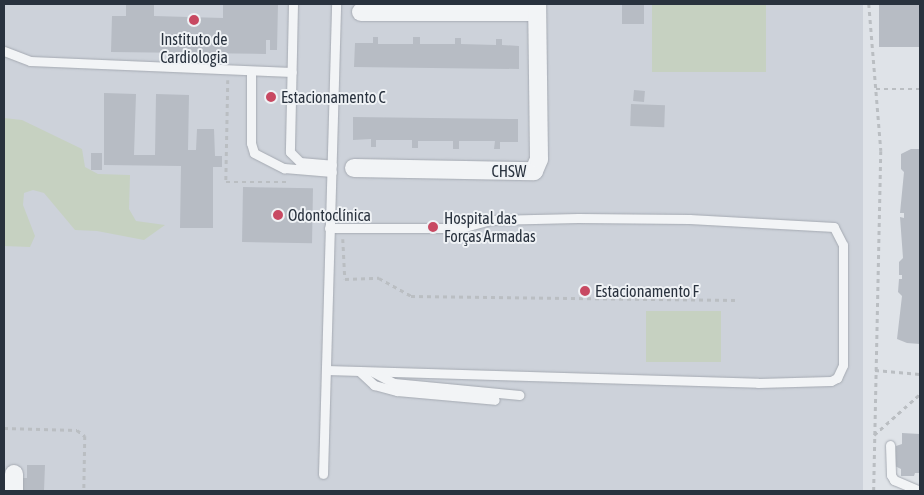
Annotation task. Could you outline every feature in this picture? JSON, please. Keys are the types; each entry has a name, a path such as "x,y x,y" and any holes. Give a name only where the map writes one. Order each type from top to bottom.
{"street":[{"name":"CHSW","path":"354,168 534,171 539,159 537,8 361,12"}],"lane":[{"path":"294,4 290,152 300,162 332,169"},
{"path":"323,474 336,4"},
{"path":"4,51 30,62 251,72 292,72"},
{"path":"251,72 250,144 254,153 284,168 332,169"},
{"path":"326,370 758,383 831,381 837,378 843,365 843,245 838,232 828,226 690,219 509,219 462,228 329,228"},
{"path":"359,371 374,385 397,391 495,400"},
{"path":"372,371 394,382 519,395"},
{"path":"890,445 891,475 894,480 920,491"}],"path":[{"path":"869,4 881,151 874,491"},
{"path":"218,77 228,78 226,182 290,182"},
{"path":"876,89 920,89"},
{"path":"339,228 345,244 345,279 379,278 410,296 737,300"},
{"path":"875,370 920,374"},
{"path":"874,435 920,394"},
{"path":"4,428 77,430 85,436 84,491"}],"shaded area":[{"path":"4,4 863,4 863,491 4,491"}],"green space":[{"path":"652,4 766,4 766,72 652,72"},
{"path":"4,118 22,120 82,149 85,167 98,174 130,175 129,209 136,221 165,225 144,240 97,231 75,230 44,193 33,190 24,193 23,205 35,236 30,247 4,246"},
{"path":"646,311 721,311 721,362 646,362"}],"building":[{"name":"Instituto de Cardiologia","path":"126,4 154,4 154,16 223,18 223,4 278,4 277,50 270,50 270,40 266,40 266,54 111,52 112,16 126,16"},
{"path":"622,4 644,4 644,24 622,24"},
{"path":"879,4 920,4 920,47 879,47"},
{"path":"373,37 378,37 378,44 413,44 413,37 420,37 420,44 455,44 455,38 461,38 461,44 496,45 496,39 502,39 502,45 519,46 519,69 354,67 355,43 373,43"},
{"path":"634,90 645,91 644,102 633,101"},
{"path":"104,93 136,94 134,155 155,155 156,94 189,95 188,150 196,150 197,129 214,129 215,156 222,156 222,167 213,167 213,228 180,228 181,166 104,165"},
{"path":"631,104 665,105 664,127 630,126"},
{"path":"353,117 518,119 518,142 500,142 500,149 494,149 495,141 459,141 459,149 453,149 453,141 418,141 418,148 412,148 412,140 376,140 376,147 371,147 371,139 353,140"},
{"path":"911,149 920,149 920,344 907,343 897,339 902,296 898,292 899,279 902,279 902,275 899,275 899,262 903,258 900,217 904,218 904,213 900,213 904,172 901,169 901,154"},
{"path":"91,153 102,153 102,170 91,170"},
{"name":"Odontoclínica","path":"243,187 313,188 312,243 242,242"},
{"path":"902,433 920,434 920,473 915,473 914,476 901,476 901,469 895,466 896,446 902,444"},
{"path":"27,465 45,465 44,491 21,491 21,478 27,478"}],"place":[{"name":"Instituto de Cardiologia","path":"194,20"},
{"name":"Estacionamento C","path":"271,97"},
{"name":"Odontoclínica","path":"278,215"},
{"name":"Hospital das Forças Armadas","path":"433,227"},
{"name":"Estacionamento F","path":"585,291"}]}
